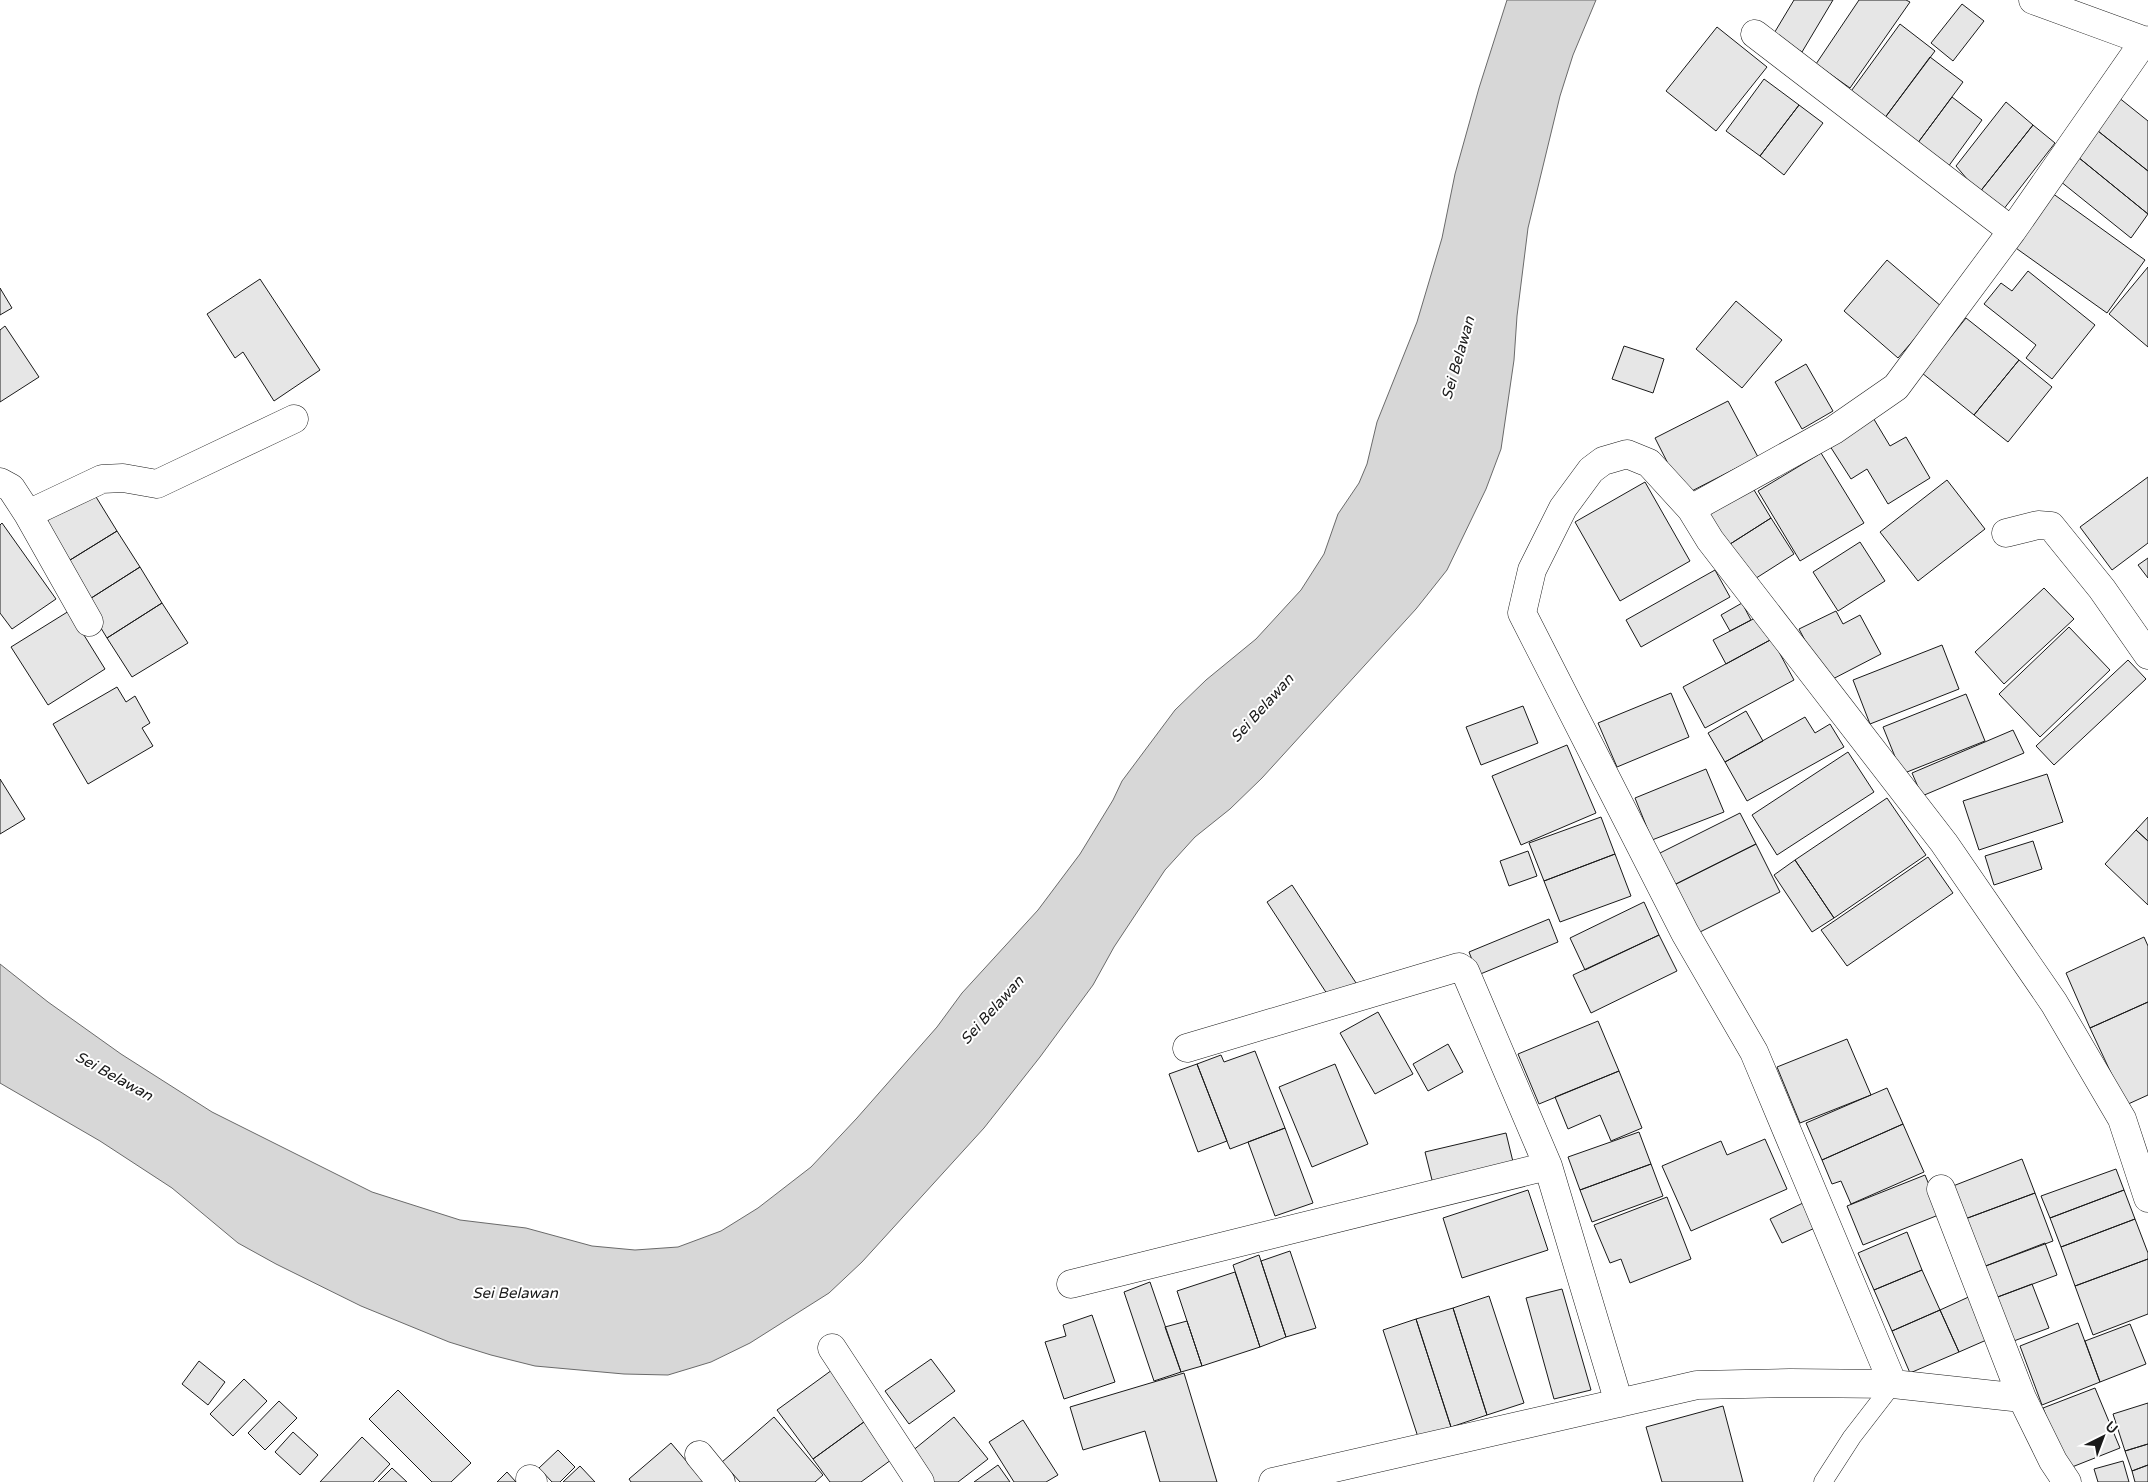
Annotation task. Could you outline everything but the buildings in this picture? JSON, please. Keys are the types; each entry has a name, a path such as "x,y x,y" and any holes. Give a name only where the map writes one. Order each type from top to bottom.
{"street":[{"path":"1691,510 1834,430 1896,387 2012,231 2146,41 2033,0"},
{"path":"1755,34 2012,231"},
{"path":"28,514 102,479 123,478 157,484 294,420"},
{"path":"1893,1384 1754,1052 1685,933 1522,613 1532,570 1562,508 1591,470 1603,461 1627,454 1649,463 1691,510 1710,540 1944,843 2048,995 2122,1119 2148,1198"},
{"path":"0,482 11,488 28,514 89,622"},
{"path":"2006,533 2038,525 2052,526 2102,589 2148,655"},
{"path":"1186,1048 1459,967 1465,971 1548,1166 1619,1403"},
{"path":"1071,1284 1548,1166"},
{"path":"1941,1189 2022,1398 2053,1461 2068,1482"},
{"path":"832,1348 920,1482"},
{"path":"1273,1482 1697,1385 1790,1383 1893,1384 2022,1398"},
{"path":"699,1455 721,1482"}],"lane":[{"path":"1823,1482 1852,1437 1893,1384"}],"water":[{"name":"Sei Belawan","path":"1507,0 1596,0 1573,55 1560,96 1528,228 1517,316 1514,360 1501,449 1486,489 1447,570 1416,609 1262,778 1230,809 1195,837 1165,870 1114,947 1093,985 984,1128 862,1262 829,1293 750,1343 711,1362 668,1375 624,1374 535,1366 491,1355 449,1342 361,1306 238,1243 172,1188 100,1141 0,1083 0,964 48,1002 121,1054 212,1112 372,1192 460,1220 526,1228 592,1246 635,1250 678,1247 721,1231 758,1208 811,1167 937,1027 962,993 1038,910 1080,854 1113,800 1122,781 1175,710 1206,680 1256,639 1301,590 1324,554 1338,514 1359,483 1367,464 1377,422 1417,322 1442,238 1455,174 1479,88"}]}
